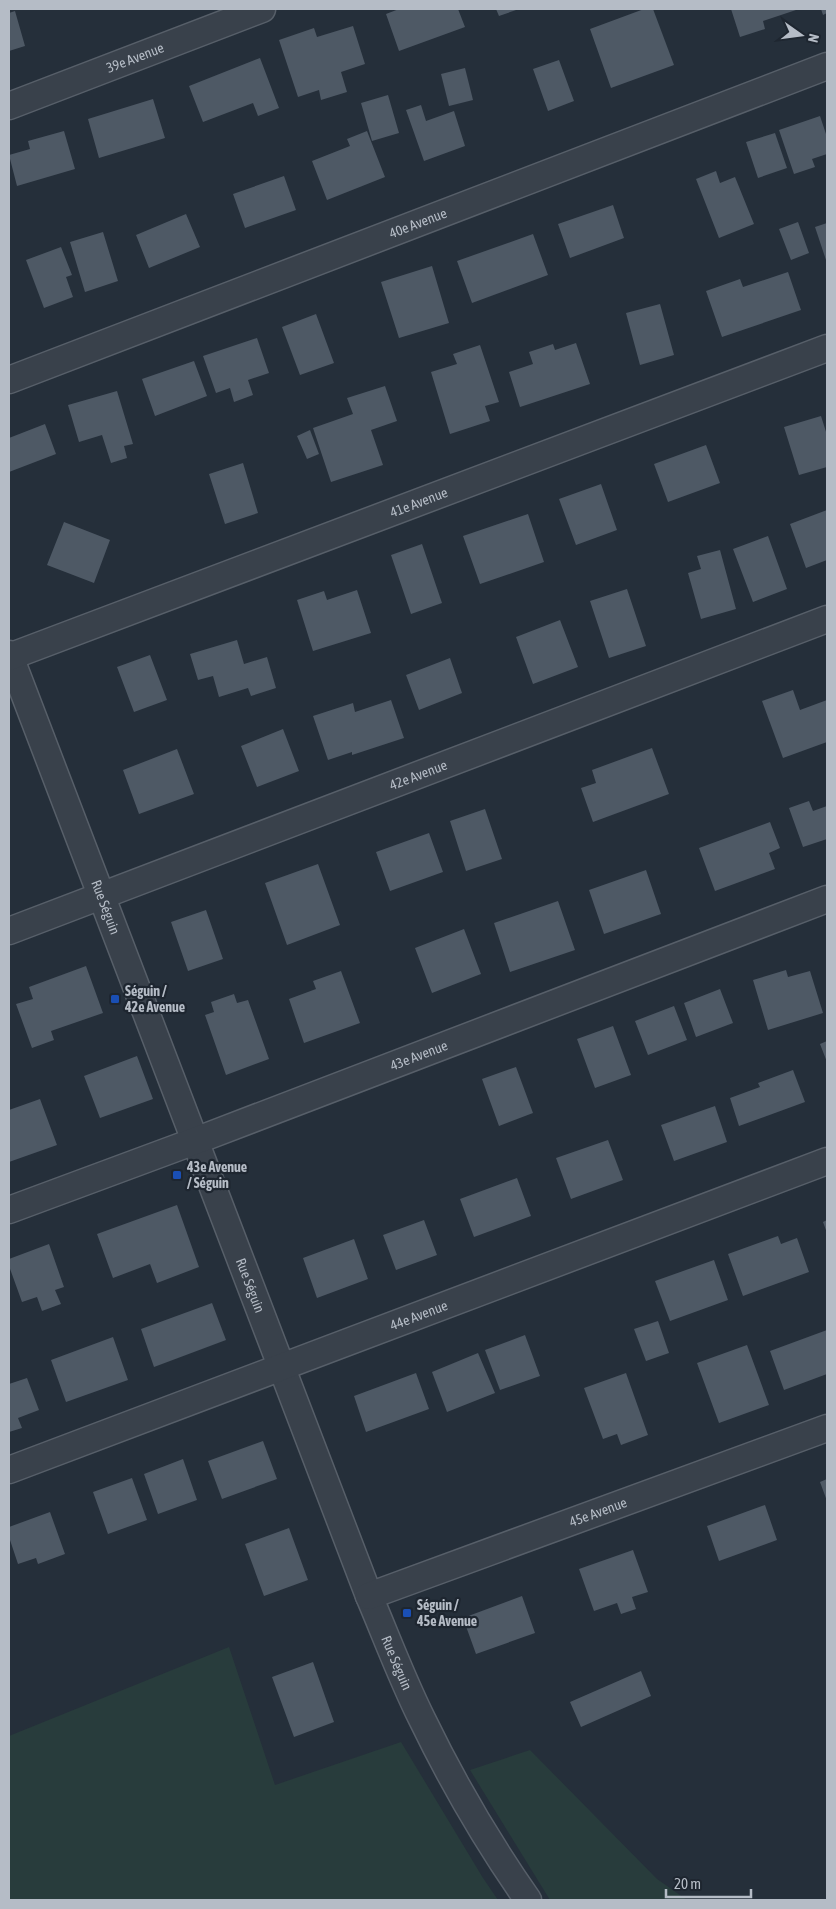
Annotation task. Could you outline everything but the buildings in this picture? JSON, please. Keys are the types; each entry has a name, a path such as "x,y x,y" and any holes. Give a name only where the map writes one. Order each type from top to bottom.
{"street":[{"name":"39e Avenue","path":"9,106 262,9"},
{"name":"40e Avenue","path":"9,380 827,66"},
{"name":"41e Avenue","path":"9,656 827,348"},
{"name":"42e Avenue","path":"9,931 827,619"},
{"name":"Rue Séguin","path":"9,656 369,1596 422,1718 466,1801 512,1878 528,1900"},
{"name":"43e Avenue","path":"9,1210 195,1141 827,899"},
{"name":"44e Avenue","path":"9,1470 827,1161"},
{"name":"45e Avenue","path":"369,1596 827,1428"}],"green space":[{"path":"229,1647 275,1785 401,1742 498,1900 9,1900 9,1736"},
{"path":"530,1750 657,1879 687,1900 550,1900 470,1770"}],"place":[{"name":"Séguin / 42e Avenue","path":"115,999"},
{"name":"43e Avenue / Séguin","path":"177,1175"},
{"name":"Séguin / 45e Avenue","path":"407,1613"}]}
